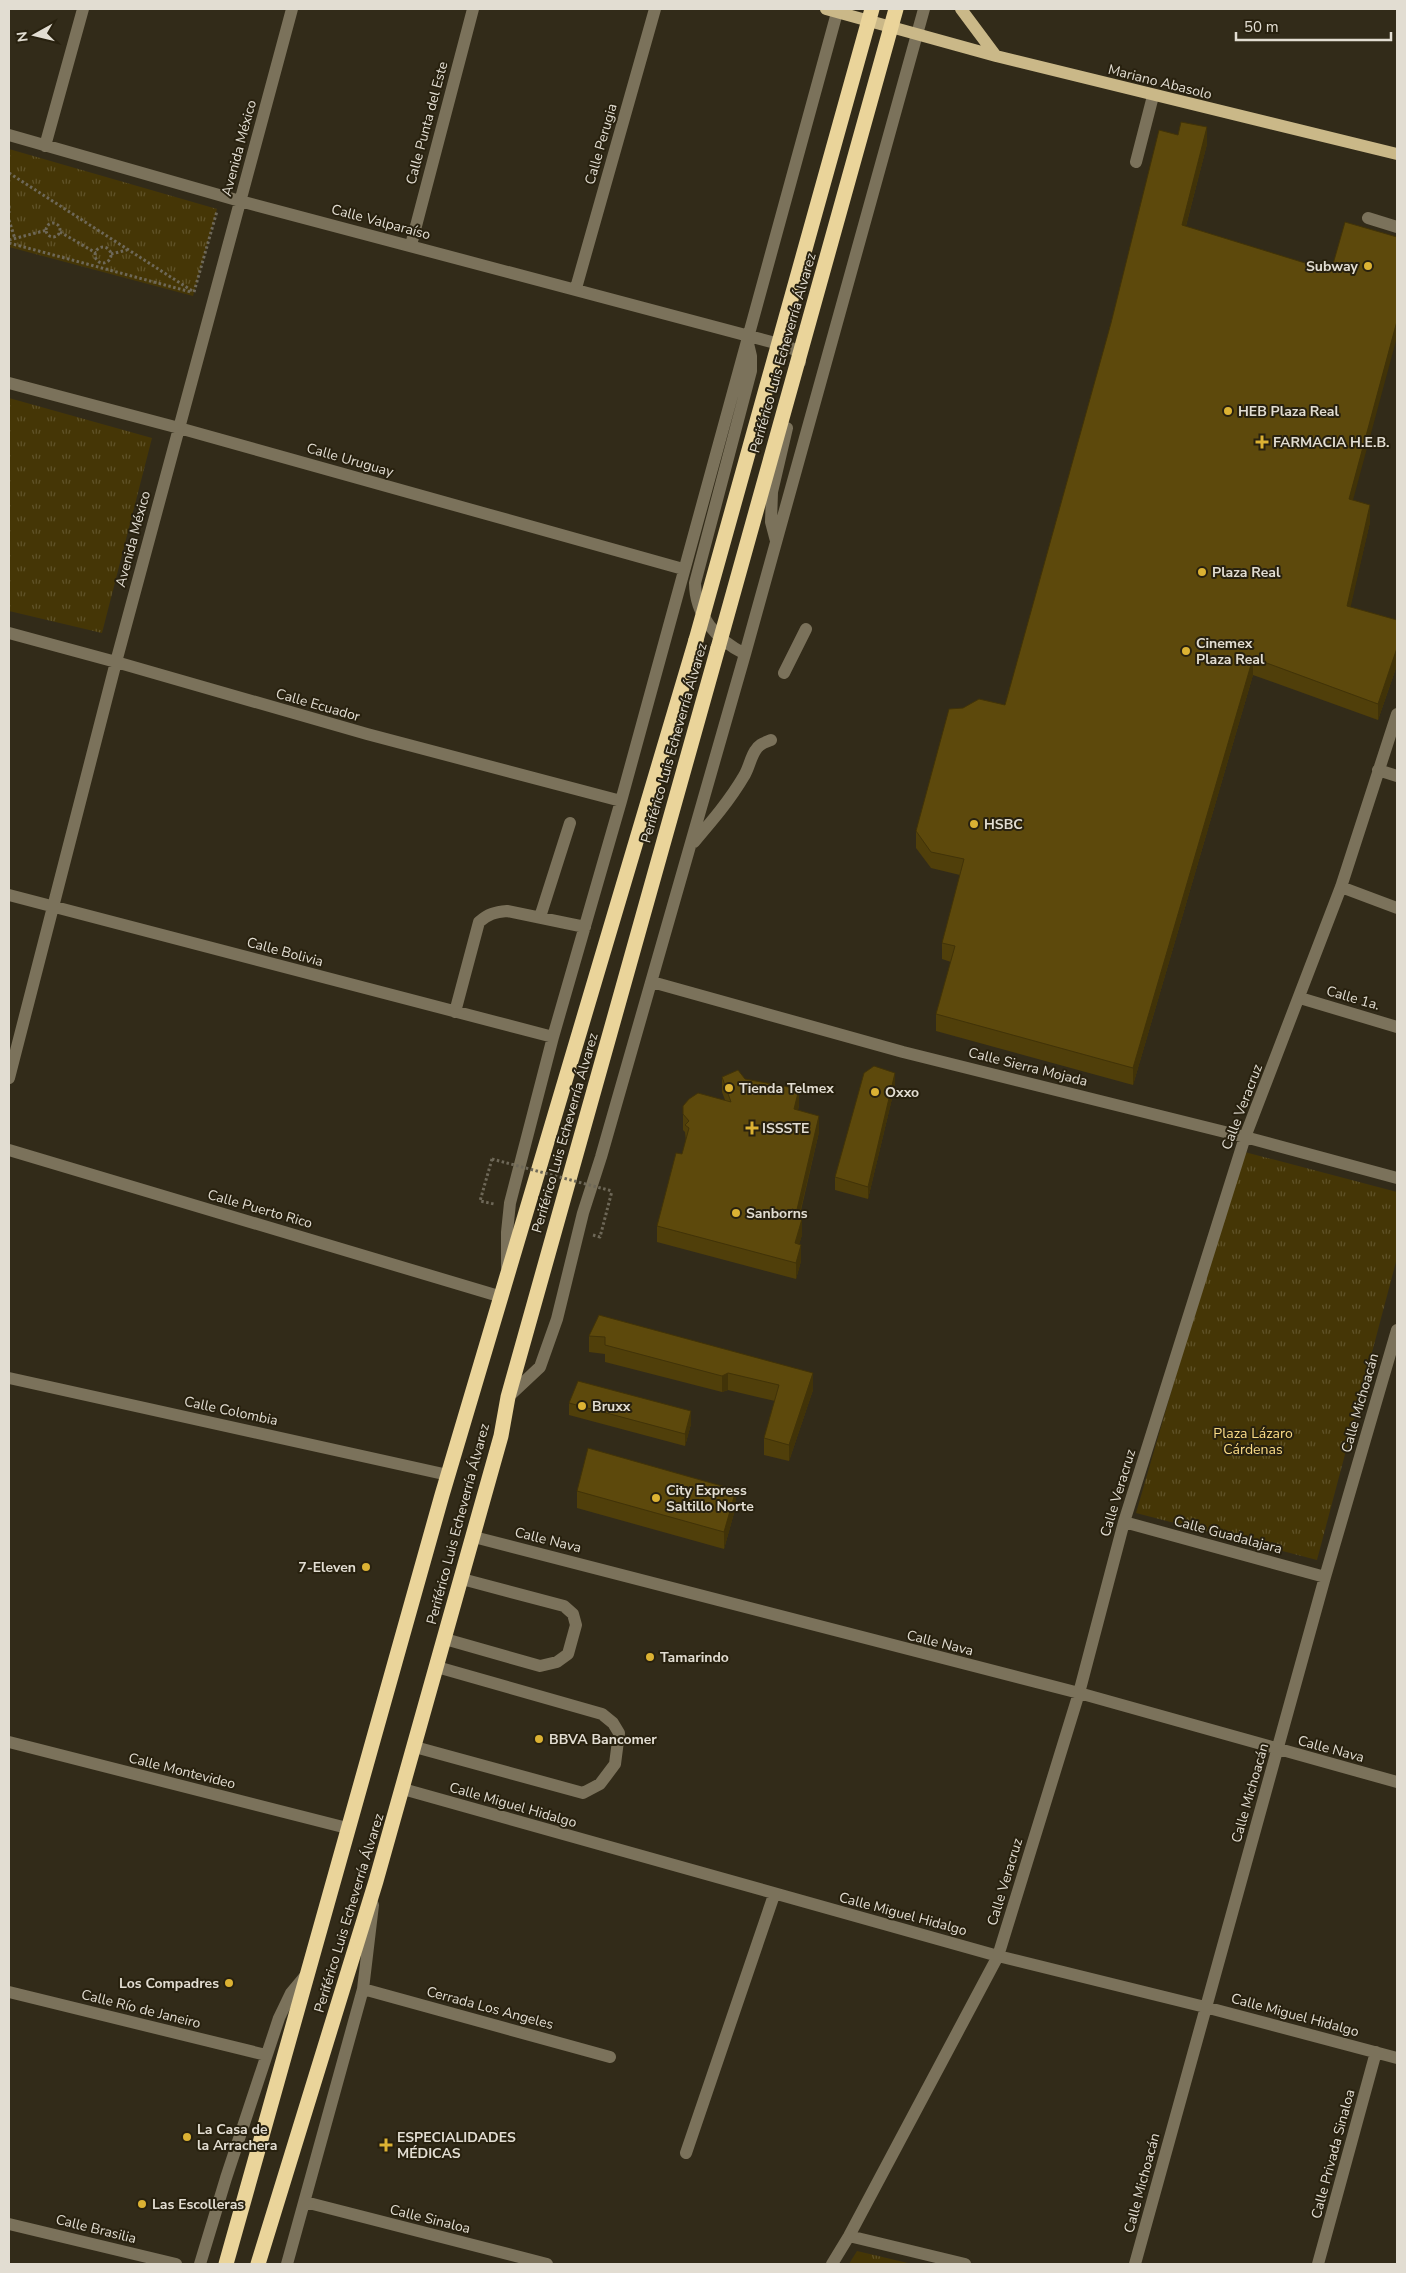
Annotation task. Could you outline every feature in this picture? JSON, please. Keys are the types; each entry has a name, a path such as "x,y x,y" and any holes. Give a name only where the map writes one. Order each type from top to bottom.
{"highway":[{"name":"Periférico Luis Echeverría Álvarez","path":"226,2264 448,1474 696,640 872,9"},
{"name":"Periférico Luis Echeverría Álvarez","path":"258,2264 403,1790 501,1436 508,1397 896,9"}],"main road":[{"path":"961,9 996,56"},
{"name":"Mariano Abasolo","path":"834,10 996,56 1153,96 1397,154"}],"street":[{"path":"45,146 83,9"},
{"name":"Avenida México","path":"9,1078 116,662 292,9"},
{"name":"Calle Punta del Este","path":"410,245 473,9"},
{"name":"Calle Perugia","path":"576,288 655,9"},
{"path":"508,1397 540,1367 557,1319 579,1232 691,846 924,9"},
{"path":"507,1277 507,1232 510,1208 553,1037 620,801 834,10"},
{"path":"1136,162 1153,96"},
{"name":"Calle Valparaíso","path":"9,135 240,201 576,288 746,337 783,345 797,351 801,356 796,390 772,492 771,522 776,541"},
{"path":"1368,218 1397,226"},
{"path":"745,654 727,643 709,625 695,598 695,583 751,371 751,356 746,337"},
{"name":"Calle Uruguay","path":"9,383 179,428 683,569"},
{"path":"784,673 806,629"},
{"name":"Calle Ecuador","path":"9,634 116,662 367,734 620,801"},
{"name":"Calle Veracruz","path":"832,2264 849,2236 998,1956 1079,1693 1124,1522 1245,1137 1300,998 1341,887 1397,714"},
{"path":"691,846 724,807 746,773 754,751 761,744 771,740"},
{"path":"1378,770 1397,776"},
{"path":"540,917 570,823"},
{"path":"1341,887 1397,908"},
{"name":"Calle Bolivia","path":"9,895 553,1037"},
{"path":"455,1012 479,922 487,915 507,911 585,926"},
{"name":"Calle Sierra Mojada","path":"652,982 903,1052 1245,1137 1397,1178"},
{"name":"Calle 1a.","path":"1300,998 1397,1027"},
{"name":"Calle Puerto Rico","path":"9,1150 502,1296"},
{"name":"Calle Michoacán","path":"1135,2264 1325,1577 1397,1330"},
{"name":"Calle Colombia","path":"9,1378 448,1474"},
{"name":"Calle Guadalajara","path":"1124,1522 1325,1577"},
{"name":"Calle Nava","path":"474,1537 1079,1693 1397,1782"},
{"path":"445,1639 540,1666 557,1662 568,1654 574,1637 576,1625 573,1614 564,1606 462,1579"},
{"path":"415,1747 583,1793 600,1784 615,1764 619,1733 613,1723 602,1714 437,1667"},
{"name":"Calle Montevideo","path":"9,1742 347,1828"},
{"name":"Calle Miguel Hidalgo","path":"403,1790 998,1956 1206,2007 1397,2058"},
{"path":"287,2264 363,1990 376,1881"},
{"path":"686,2153 774,1895"},
{"name":"Periférico Luis Echeverría Álvarez","path":"200,2264 279,2018 291,1993 306,1975"},
{"name":"Cerrada Los Angeles","path":"363,1990 610,2056"},
{"name":"Calle Río de Janeiro","path":"9,1992 266,2054"},
{"name":"Calle Privada Sinaloa","path":"1318,2264 1376,2052"},
{"name":"Calle Sinaloa","path":"305,2202 548,2264"},
{"name":"Calle Brasilia","path":"9,2224 176,2264"},
{"path":"849,2236 965,2264"}],"path":[{"path":"9,173 194,292"},
{"path":"9,206 9,212"},
{"path":"194,292 217,209"},
{"path":"9,220 15,239"},
{"path":"9,242 47,230 49,226 55,224 59,227 60,232 96,253 98,261 103,263 110,260 111,254 107,248 102,247 96,253"},
{"path":"47,230 51,237 56,237 60,232"},
{"path":"9,242 194,292"},
{"path":"111,254 127,250"},
{"path":"510,1208 480,1201 492,1159 612,1191 600,1237 579,1232"}],"green space":[{"path":"9,149 217,209 193,296 9,247"},
{"path":"9,398 152,438 102,633 9,611"},
{"name":"Plaza Lázaro Cárdenas","path":"1241,1151 1397,1192 1397,1258 1317,1560 1136,1513"},
{"path":"857,2251 912,2264 849,2264"}],"building":[{"name":"Plaza Real","path":"1181,122 1207,127 1182,225 1331,271 1345,222 1397,237 1397,321 1349,499 1370,505 1347,606 1397,620 1397,648 1378,704 1253,658 1133,1068 936,1014 955,946 942,943 964,859 931,852 916,831 949,709 963,708 979,699 1005,705 1111,323 1159,130 1178,135"},
{"path":"874,1066 895,1073 868,1187 835,1177 864,1073"},
{"path":"738,1070 745,1079 799,1089 794,1109 819,1116 795,1218 802,1219 795,1243 801,1245 796,1263 657,1226 676,1153 682,1154 689,1128 685,1125 689,1121 683,1114 683,1106 698,1093 731,1102 722,1077"},
{"path":"599,1315 813,1373 789,1445 764,1438 779,1385 728,1373 722,1376 605,1345 605,1337 589,1336"},
{"path":"578,1381 691,1411 685,1434 569,1403"},
{"path":"588,1448 736,1490 724,1532 577,1491"}],"place":[{"name":"Subway","path":"1368,266"},
{"name":"HEB Plaza Real","path":"1228,411"},
{"name":"FARMACIA H.E.B.","path":"1262,442"},
{"name":"Plaza Real","path":"1202,572"},
{"name":"Cinemex Plaza Real","path":"1186,651"},
{"name":"HSBC","path":"974,824"},
{"name":"Tienda Telmex","path":"729,1088"},
{"name":"Oxxo","path":"875,1092"},
{"name":"ISSSTE","path":"752,1128"},
{"name":"Sanborns","path":"736,1213"},
{"name":"Bruxx","path":"582,1406"},
{"name":"City Express Saltillo Norte","path":"656,1498"},
{"name":"7-Eleven","path":"366,1567"},
{"name":"Tamarindo","path":"650,1657"},
{"name":"BBVA Bancomer","path":"539,1739"},
{"name":"Los Compadres","path":"229,1983"},
{"name":"La Casa de la Arrachera","path":"187,2137"},
{"name":"ESPECIALIDADES MÉDICAS","path":"386,2145"},
{"name":"Las Escolleras","path":"142,2204"}]}
